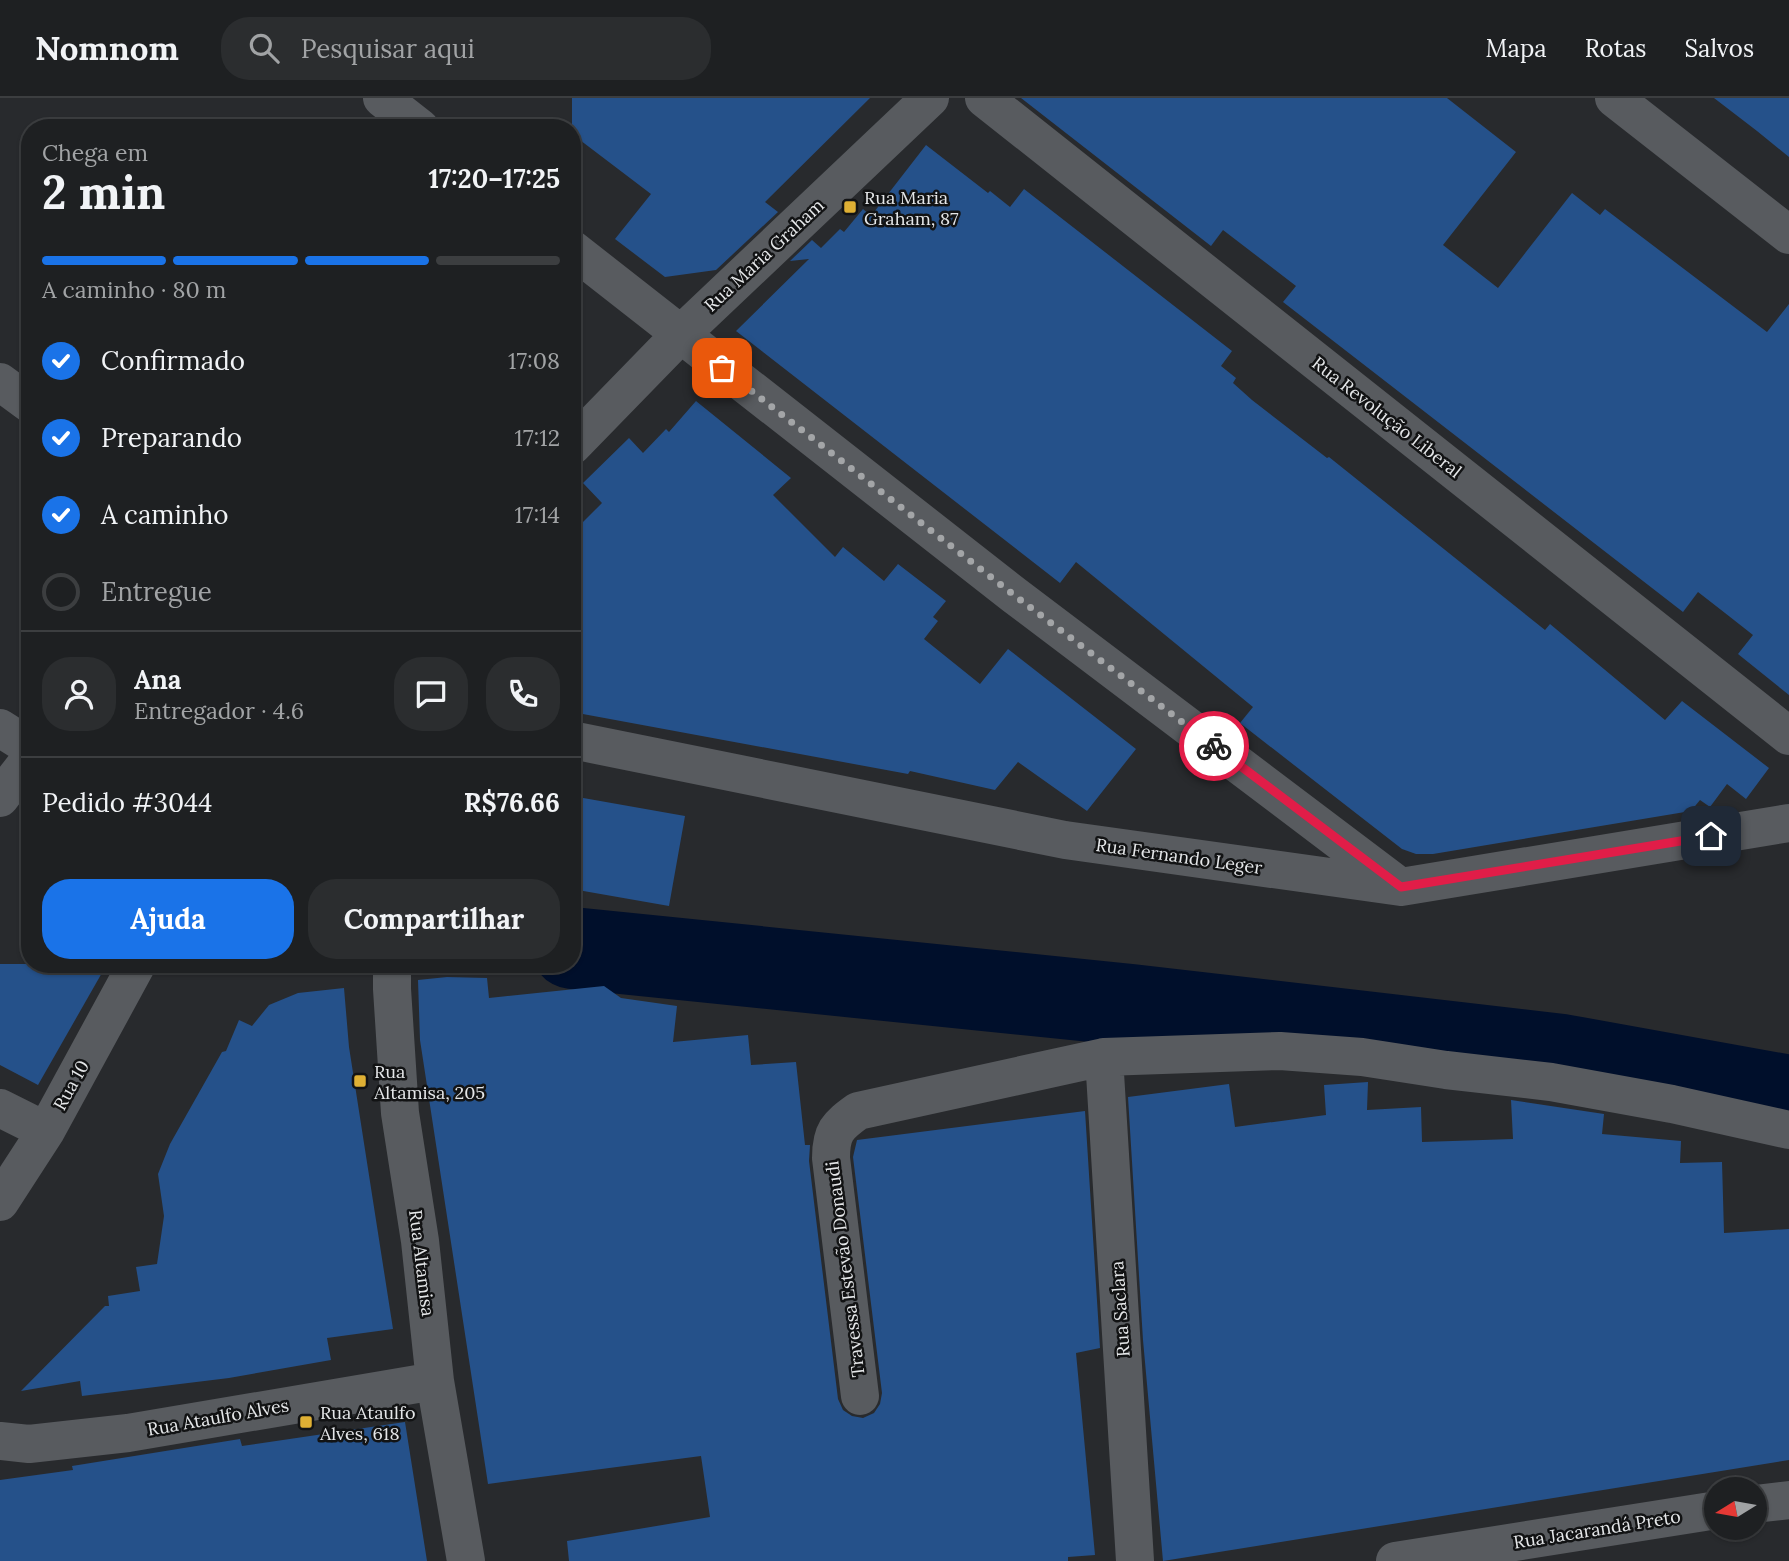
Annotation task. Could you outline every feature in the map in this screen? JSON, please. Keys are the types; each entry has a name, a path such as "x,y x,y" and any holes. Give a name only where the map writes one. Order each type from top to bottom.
{"street":[{"path":"382,98 409,119"},
{"name":"Rua Maria Graham","path":"581,437 680,335 930,98"},
{"name":"Rua Revolução Liberal","path":"985,98 1789,736"},
{"path":"1614,98 1789,235"},
{"path":"581,256 1014,595 1401,887"},
{"path":"0,382 21,397"},
{"path":"0,728 21,741"},
{"name":"Rua Fernando Leger","path":"581,742 1065,840 1401,887 1789,823"},
{"path":"0,798 21,771"},
{"name":"Rua 10","path":"0,1202 46,1131 133,973"},
{"name":"Rua Altamisa","path":"392,977 400,1113 420,1241 435,1381 466,1561"},
{"name":"Travessa Estevão Donaudi","path":"860,1396 831,1158 831,1139 840,1124 858,1111 1104,1057 1280,1051 1362,1057 1552,1082 1672,1104 1789,1130"},
{"name":"Rua Saclara","path":"1104,1057 1135,1561"},
{"path":"0,1108 46,1131"},
{"name":"Rua Ataulfo Alves","path":"0,1441 29,1444 128,1433 435,1381"},
{"path":"1768,1502 1789,1500"},
{"name":"Rua Jacarandá Preto","path":"1395,1561 1704,1512"}],"building":[{"path":"572,98 870,98 765,202 778,212 716,270 665,277 615,239 651,194 581,141 581,119 572,119"},
{"path":"1021,98 1447,98 1516,152 1443,245 1498,288 1572,193 1600,215 1605,209 1767,332 1789,304 1789,695 1738,654 1753,635 1698,592 1683,612 1283,302 1296,286 1223,230 1211,246"},
{"path":"1714,98 1789,98 1789,157 1757,131"},
{"path":"926,145 1010,207 1024,189 1232,351 1221,366 1236,378 1233,383 1252,400 1329,457 1545,630 1550,624 1665,720 1682,701 1769,768 1746,799 1727,784 1710,807 1700,800 1691,811 1433,854 1416,854 1402,849 1240,723 1253,707 1076,562 1060,583 736,331 809,259 790,261 812,240 821,248 840,229 844,232 863,209 871,216"},
{"path":"696,401 791,478 773,495 835,557 843,547 884,581 898,564 946,601 933,617 938,621 924,639 980,684 1008,649 1136,749 1087,811 1018,762 995,790 910,771 908,774 581,714 581,524 602,503 583,483 629,438 643,453 666,429 669,432"},
{"path":"581,798 685,816 669,906 581,891"},
{"path":"0,964 21,964 21,973 102,973 38,1085 0,1065"},
{"path":"447,977 487,978 489,998 604,986 621,998 677,1006 673,1042 748,1035 751,1065 796,1062 805,1145 810,1145 809,1161 838,1399 843,1410 852,1416 863,1418 874,1413 880,1404 882,1393 853,1157 857,1140 1085,1111 1100,1348 1076,1353 1095,1555 1068,1557 1068,1561 569,1561 567,1541 710,1517 701,1456 488,1484 420,1040 418,980"},
{"path":"344,988 349,1047 393,1329 327,1338 331,1360 229,1378 82,1396 80,1381 21,1391 105,1306 109,1306 108,1296 140,1291 136,1267 157,1264 164,1216 158,1174 170,1144 222,1052 226,1051 239,1020 252,1026 269,1005 298,993"},
{"path":"1368,1082 1367,1110 1421,1107 1422,1142 1513,1139 1511,1100 1604,1114 1602,1134 1681,1141 1680,1163 1722,1162 1724,1233 1789,1229 1789,1460 1163,1561 1143,1340 1128,1097 1229,1084 1235,1127 1326,1115 1324,1085"},
{"path":"405,1422 427,1561 0,1561 0,1480 73,1470 72,1466 240,1439 242,1446"}],"waterway":[{"path":"581,949 1131,1005 1562,1055 1789,1096"}],"way so far":[{"path":"722,368 1014,595 1214,746"}],"place":[{"name":"Rua Maria Graham, 87","path":"850,207"},
{"name":"Rua Altamisa, 205","path":"360,1081"},
{"name":"Rua Ataulfo Alves, 618","path":"306,1422"}],"route":[{"path":"1214,746 1401,887 1711,836"}]}
